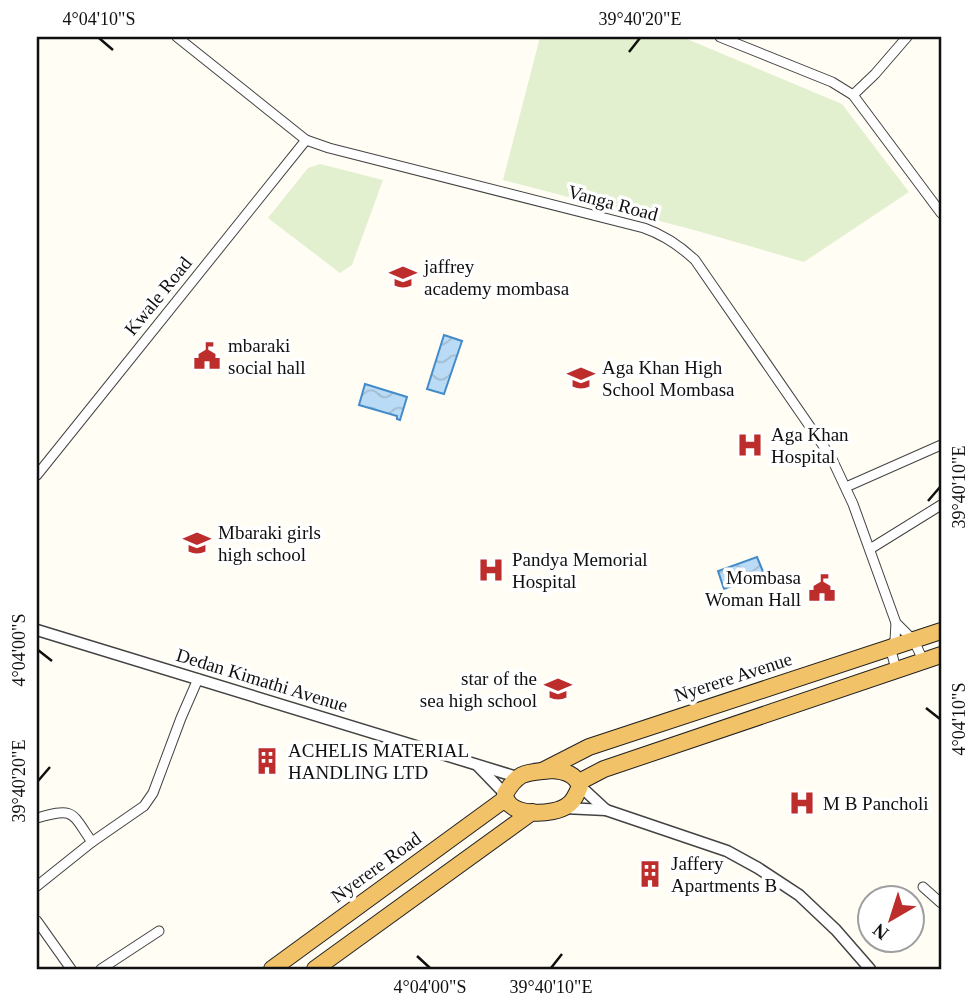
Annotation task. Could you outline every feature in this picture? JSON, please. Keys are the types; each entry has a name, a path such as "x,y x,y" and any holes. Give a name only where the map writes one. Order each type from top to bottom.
{"highway":[{"name":"Nyerere Avenue","path":"542,771 589,747 941,631"},
{"path":"579,784 569,773 542,771 517,776 505,796 507,803 515,810 532,812 563,808 572,801 579,784 604,769 941,655"},
{"path":"843,663 850,685"},
{"path":"705,708 715,731"},
{"name":"Nyerere Road","path":"272,969 505,796"},
{"path":"305,945 317,968 532,812"},
{"path":"329,928 343,949"}],"street":[{"name":"Vanga Road","path":"177,37 306,140 644,228 663,235 680,246 695,260 831,457 846,487 896,623 914,640 923,660"},
{"path":"720,37 832,82 853,96 941,213"},
{"path":"853,96 907,37"},
{"name":"Kwale Road","path":"37,475 306,140"},
{"path":"846,487 941,445"},
{"path":"870,549 941,505"},
{"path":"896,623 895,640 890,647 896,669"},
{"name":"Dedan Kimathi Avenue","path":"37,630 517,776"},
{"path":"37,886 92,842 144,806 153,793 198,679"},
{"name":"Dedan Kimathi Avenue","path":"476,764 505,796"},
{"path":"579,784 606,810"},
{"path":"563,808 606,810 710,844 758,868 799,895 821,914 870,969"},
{"path":"37,818 59,811 68,812 92,842"},
{"path":"926,890 941,903"},
{"path":"37,922 65,965"},
{"path":"101,969 159,932"}],"green space":[{"path":"540,37 682,37 842,104 909,192 804,262 503,180"},
{"path":"320,164 383,180 352,265 340,273 268,218 308,168"}],"water":[{"path":"444,335 462,341 444,394 427,389"},
{"path":"365,384 407,397 400,420 397,416 359,405"},
{"path":"757,557 764,574 724,589 718,571"}],"place":[{"name":"jaffrey academy mombasa","path":"403,277"},
{"name":"mbaraki social hall","path":"207,356"},
{"name":"Aga Khan High School Mombasa","path":"581,378"},
{"name":"Aga Khan Hospital","path":"750,445"},
{"name":"Mbaraki girls high school","path":"197,543"},
{"name":"Pandya Memorial Hospital","path":"491,570"},
{"name":"Mombasa Woman Hall","path":"822,588"},
{"name":"star of the sea high school","path":"558,689"},
{"name":"ACHELIS MATERIAL HANDLING LTD","path":"267,761"},
{"name":"M B Pancholi","path":"802,803"},
{"name":"Jaffery Apartments B","path":"650,874"}]}
